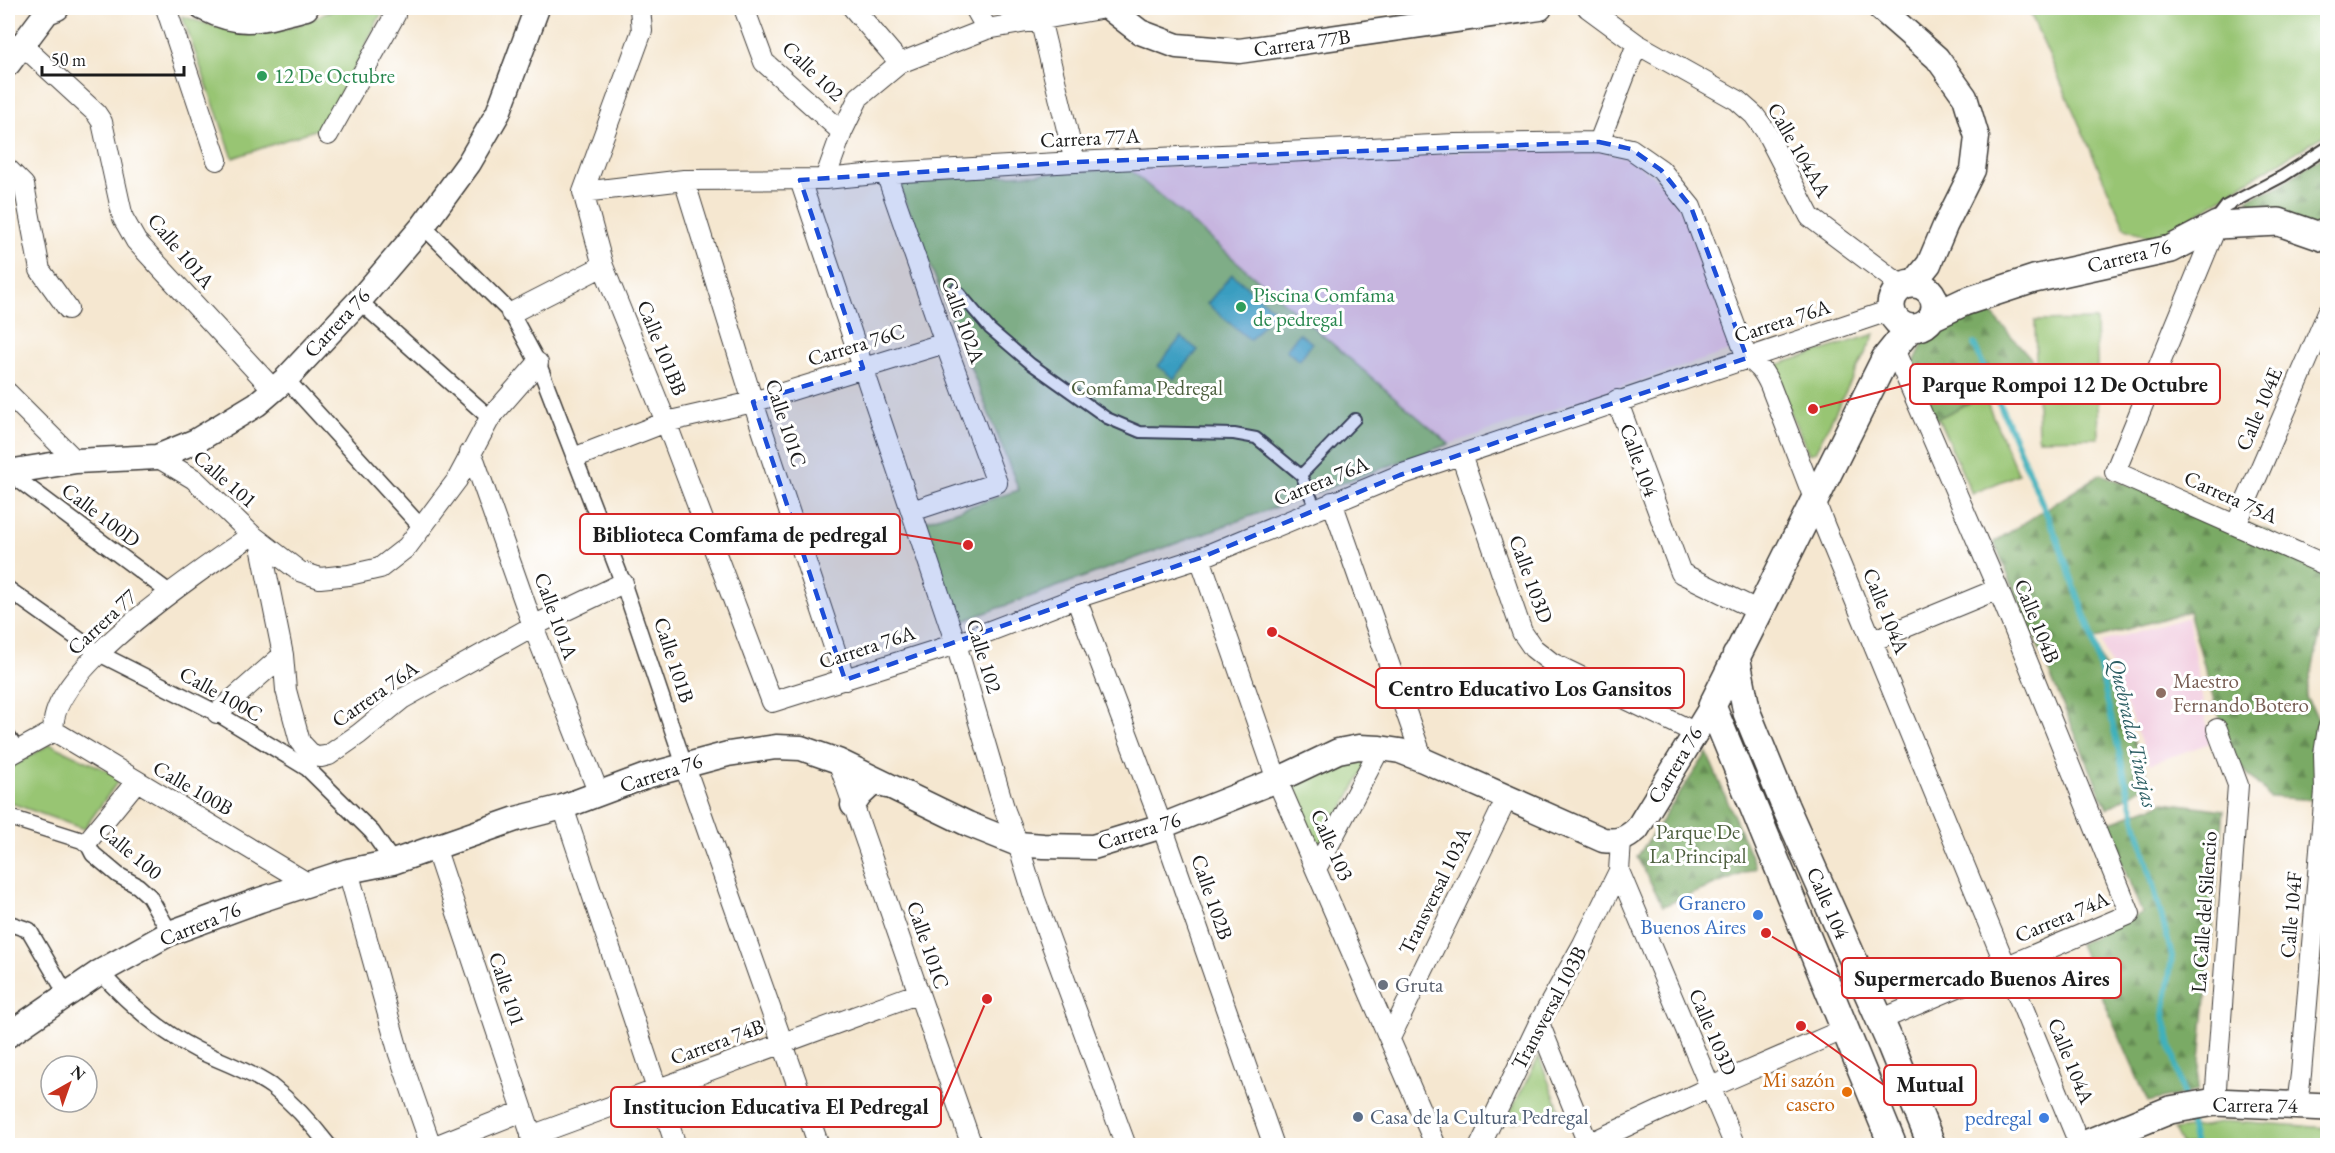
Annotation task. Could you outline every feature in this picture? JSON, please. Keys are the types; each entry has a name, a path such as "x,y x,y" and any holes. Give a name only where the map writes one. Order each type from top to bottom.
{"main road":[{"name":"Carrera 76","path":"1712,706 1910,309 1964,302 2034,279 2171,249 2217,225 2279,222 2328,239"},
{"name":"Calle 104","path":"1736,656 1747,713 1932,1146"},
{"name":"Calle 104","path":"1712,706 1893,1146"},
{"name":"Carrera 74","path":"2080,1146 2170,1110 2215,1102 2328,1107"}],"street":[{"path":"15,54 47,12 57,8"},
{"path":"166,8 217,160"},
{"path":"215,11 254,21 306,8"},
{"path":"328,135 395,15 395,8"},
{"name":"Carrera 76","path":"8,472 76,460 157,457 196,441 257,404 359,302 423,226 468,163 498,113 537,8"},
{"path":"584,192 642,31 640,8"},
{"name":"Calle 102","path":"744,8 764,62 842,132"},
{"path":"853,8 900,63"},
{"path":"975,8 987,29"},
{"name":"Carrera 77B","path":"825,180 842,132 859,97 900,63 987,29 1107,8 1140,32 1177,46 1239,51 1540,8"},
{"name":"Calle 104AA","path":"1588,8 1637,44 1737,100 1754,114 1765,130 1810,217 1910,309"},
{"path":"1880,8 1937,58 1965,98 1977,137 1973,170 1945,226 1910,309"},
{"path":"1040,19 1075,162"},
{"path":"1599,142 1637,44"},
{"name":"Calle 101A","path":"15,54 96,112 102,122 123,218 136,241 422,528"},
{"name":"Carrera 77A","path":"584,192 684,180 825,180 886,173 1075,162 1455,144 1599,142"},
{"name":"Calle 104A","path":"1599,142 1631,149 1654,165 1691,207 1747,358 1757,364 1763,372 2080,1146"},
{"path":"8,169 24,185 40,270 68,309"},
{"name":"Calle 102A","path":"886,173 997,483 912,511"},
{"name":"Calle 101C","path":"684,180 753,402 845,680"},
{"name":"Calle 102","path":"800,180 957,644 1005,811 1126,1146"},
{"name":"Calle 101BB","path":"584,192 603,266 666,422 772,702"},
{"name":"Carrera 75A","path":"2217,225 2115,472 2328,566"},
{"name":"Calle 101B","path":"423,226 511,313 538,363 623,583 684,764 819,1146"},
{"path":"511,313 603,266"},
{"path":"359,302 490,418"},
{"name":"Carrera 76A","path":"772,702 957,644 1076,598 1200,558 1400,475 1617,400 1910,309"},
{"name":"Calle 104B","path":"1910,309 1998,589 2130,914"},
{"name":"Calle 104E","path":"2235,525 2328,312"},
{"name":"Carrera 76C","path":"576,457 666,422 753,402 945,343"},
{"path":"422,528 457,480 490,418 538,363"},
{"path":"8,393 76,460"},
{"name":"Calle 104","path":"1617,400 1681,573 1759,611"},
{"name":"Calle 101A","path":"470,453 533,626 599,794"},
{"name":"Calle 103D","path":"1461,455 1522,632 1533,648 1552,663 1694,732"},
{"name":"Calle 101","path":"157,457 194,479 256,538 298,571 320,578 349,575 380,568 407,547 422,528"},
{"path":"1801,465 1806,469 1815,470 1832,465"},
{"name":"Calle 100D","path":"8,472 170,593"},
{"path":"1324,505 1423,760"},
{"name":"Calle 101","path":"256,538 283,655 286,690 300,742 313,756"},
{"name":"Carrera 77","path":"54,731 52,723 60,698 98,653 170,593 256,538"},
{"name":"Calle 103","path":"1200,558 1277,780 1436,1146"},
{"name":"Carrera 76A","path":"313,756 329,755 402,699 533,626 623,583"},
{"name":"Calle 100C","path":"8,589 98,653 217,713 307,768 372,832 393,862"},
{"path":"1872,641 1998,589"},
{"name":"Calle 102B","path":"1076,598 1162,826 1269,1144"},
{"path":"217,713 283,655"},
{"name":"Carrera 76","path":"8,1035 100,972 170,933 348,871 393,862 516,819 563,807 684,764 728,754 776,747 801,748 838,761 968,824 1018,844 1093,847 1162,826 1277,780 1338,751 1359,747 1380,748 1400,751 1423,760 1603,840 1621,841 1637,829 1694,732 1712,706"},
{"name":"Calle 104F","path":"2297,1105 2325,791 2324,754 2328,728"},
{"name":"La Calle del Silencio","path":"2215,1102 2238,785 2217,729"},
{"path":"11,748 54,731"},
{"name":"Calle 100B","path":"54,731 309,884"},
{"path":"1316,869 1380,748"},
{"name":"Calle 101C","path":"838,761 972,1146"},
{"path":"87,842 136,782"},
{"path":"853,805 874,782 887,786"},
{"name":"Transversal 103A","path":"1390,1038 1508,798"},
{"path":"563,807 676,1146"},
{"name":"Calle 100","path":"8,817 87,842 93,854 118,875 149,896 170,933"},
{"path":"1619,871 1621,841"},
{"name":"Calle 101","path":"435,847 533,1141"},
{"path":"348,871 399,1054 433,1146 523,1110"},
{"name":"Calle 103D","path":"1619,871 1735,1146"},
{"name":"Transversal 103B","path":"1480,1146 1539,1023 1583,944 1619,871"},
{"name":"Carrera 74A","path":"1880,1020 2130,914"},
{"path":"8,923 29,930 67,995"},
{"path":"100,972 121,996 150,1021 194,1049 250,1073 272,1087 290,1102 329,1146"},
{"name":"Carrera 74B","path":"533,1141 657,1090 919,993"},
{"path":"1539,1023 1588,1145 1711,1087 1845,1029"}],"lane":[{"path":"2217,225 2219,215 2226,207 2283,176 2328,147"},
{"path":"956,289 990,329 1031,364 1107,418 1140,432 1234,434 1256,438 1301,475 1324,505"},
{"path":"1301,475 1355,419"}],"highlighted area":[{"path":"1599,142 1631,149 1661,170 1691,207 1747,358 1400,475 1200,558 845,680 753,402 863,368 800,180 1075,162"}],"shaded area":[{"path":"1581,146 1631,159 1667,188 1682,210 1710,279 1732,350 1449,444 1129,169"},
{"name":"Maestro Fernando Botero","path":"2188,617 2210,743 2150,764 2101,642"}],"green space":[{"name":"12 De Octubre","path":"338,8 384,8 326,126 233,158 182,16 235,31 257,33 295,26"},
{"path":"2028,8 2327,8 2327,134 2259,174 2158,240 2125,228"},
{"path":"2327,153 2327,232 2265,218 2247,199 2277,187"},
{"name":"Comfama Pedregal","path":"1129,169 1449,444 952,625 913,525 1019,490 897,181"},
{"path":"1983,304 2037,365 1982,397 1934,420 1909,374 1931,325"},
{"path":"2096,320 2099,438 2038,439 2035,321"},
{"path":"1875,334 1815,452 1809,454 1770,367"},
{"path":"1981,389 2018,474 1972,494 1934,409"},
{"path":"2101,474 2176,504 2266,529 2327,576 2327,603 2306,698 2327,733 2316,800 2270,797 2239,765 2216,708 2189,611 2093,639 2150,782 2107,809 1994,542"},
{"path":"50,744 121,777 84,829 8,802 8,769"},
{"path":"1373,753 1318,853 1287,774"},
{"name":"Parque De La Principal","path":"1707,753 1756,868 1663,906 1637,857"},
{"path":"2164,802 2224,810 2197,1091 2148,1102 2079,944 2142,913 2106,824"},
{"path":"1539,1057 1559,1108 1512,1123 1506,1120"},
{"path":"2235,1121 2327,1128 2327,1145 2182,1145 2174,1130"}],"water":[{"name":"Piscina Comfama de pedregal","path":"1232,274 1275,311 1250,340 1207,304"},
{"path":"1299,333 1312,343 1299,361 1286,350"},
{"path":"1181,337 1198,350 1174,379 1158,366"}],"waterway":[{"name":"Quebrada Tinajas","path":"1974,344 2057,538 2093,638 2128,791 2172,956 2164,1017 2185,1102"},
{"name":"Quebrada Tinajas","path":"2188,1115 2195,1146"}],"place":[{"name":"12 De Octubre","path":"262,76"},
{"name":"Piscina Comfama de pedregal","path":"1241,307"},
{"name":"Parque Rompoi 12 De Octubre","path":"1813,409"},
{"name":"Biblioteca Comfama de pedregal","path":"968,545"},
{"name":"Centro Educativo Los Gansitos","path":"1272,632"},
{"name":"Maestro Fernando Botero","path":"2161,693"},
{"name":"Granero Buenos Aires","path":"1758,915"},
{"name":"Supermercado Buenos Aires","path":"1766,933"},
{"name":"Gruta","path":"1383,985"},
{"name":"Institucion Educativa El Pedregal","path":"987,999"},
{"name":"Mutual","path":"1801,1026"},
{"name":"Mi sazón casero","path":"1847,1092"},
{"name":"Casa de la Cultura Pedregal","path":"1358,1117"},
{"name":"pedregal","path":"2044,1118"}]}
